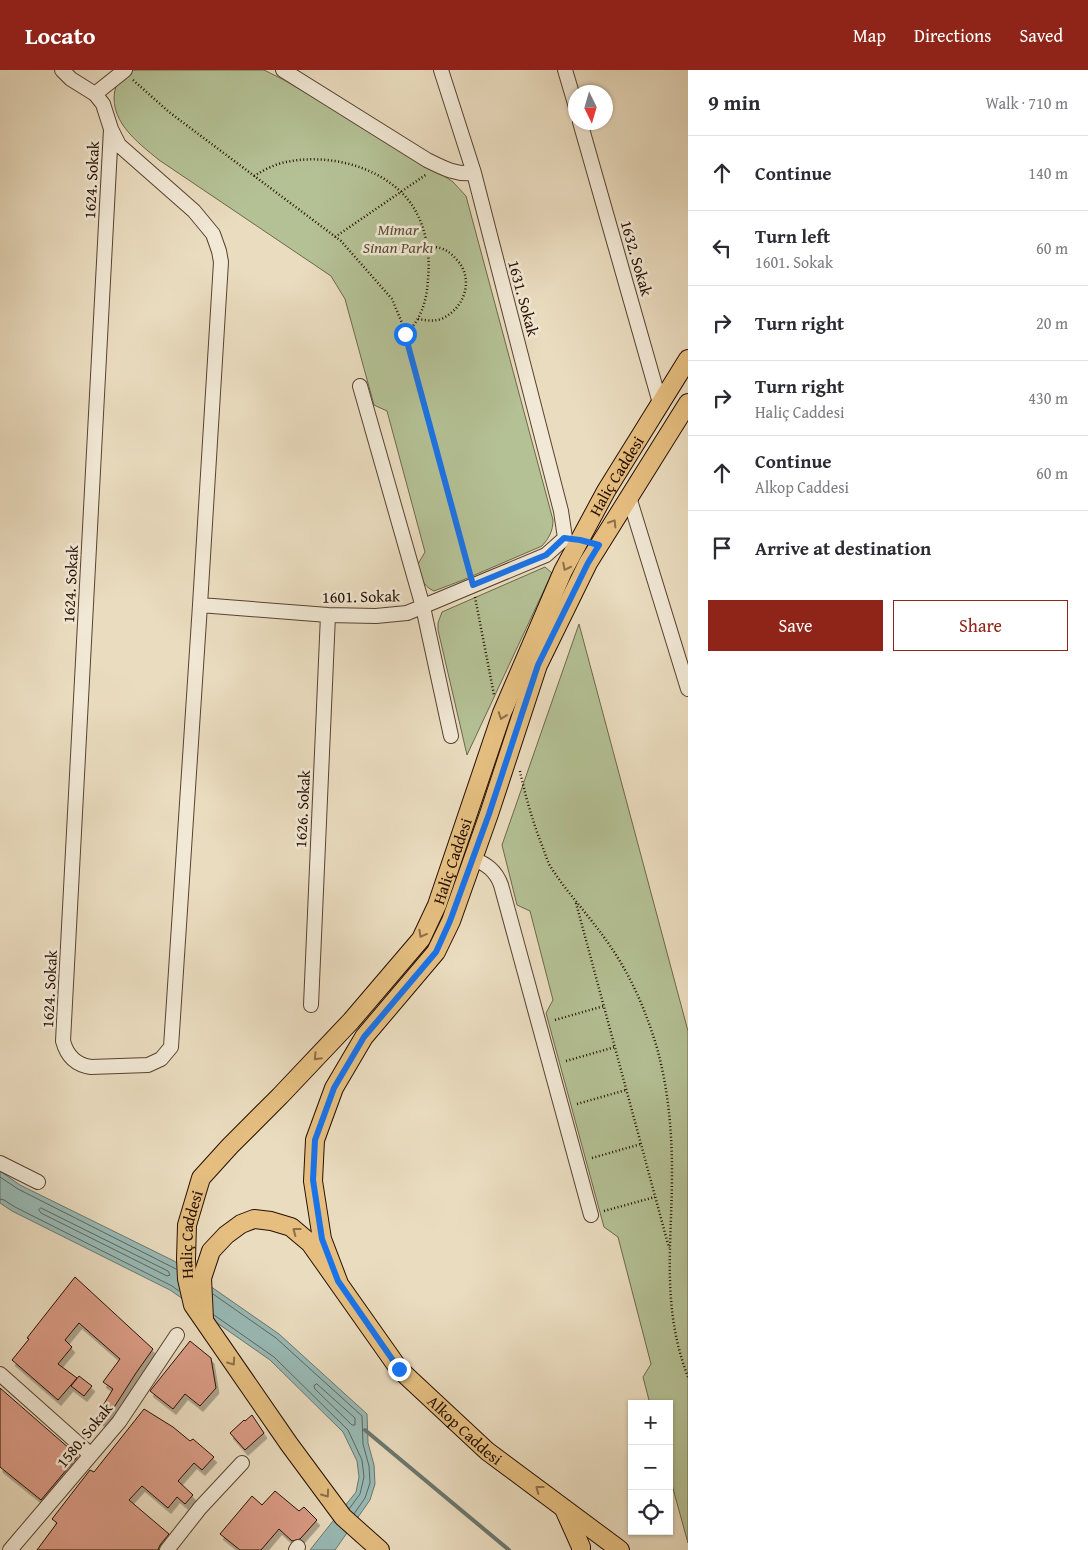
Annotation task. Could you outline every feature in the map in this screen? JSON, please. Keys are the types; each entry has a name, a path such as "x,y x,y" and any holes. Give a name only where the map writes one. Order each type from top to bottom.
{"main road":[{"name":"Haliç Caddesi","path":"204,1322 192,1305 186,1259 188,1225 201,1178 351,1021 421,938 437,905 506,705 563,571 572,539 606,491 688,359"},
{"name":"Haliç Caddesi","path":"338,1281 322,1239 313,1180 315,1140 334,1088 364,1037 436,952 450,921 473,859 538,665 588,563 688,403"},
{"path":"572,539 599,545"},
{"path":"338,1281 310,1243 291,1227 271,1221 254,1219 241,1224 226,1235 211,1251 202,1278 204,1322 343,1518 380,1550"},
{"name":"Alkop Caddesi","path":"338,1281 399,1369 487,1451 620,1550"},
{"path":"564,1508 581,1550"}],"street":[{"path":"62,70 71,79 95,94 103,104 111,130 119,146 194,211 213,234 219,251 221,262 200,605"},
{"path":"95,94 124,70"},
{"path":"283,70 439,166 458,173 474,173"},
{"name":"1631. Sokak","path":"441,70 474,173 562,512 572,539"},
{"path":"565,70 569,85"},
{"name":"1624. Sokak","path":"111,130 63,1041 65,1048 74,1060 85,1066 148,1065 161,1059 171,1047 200,605"},
{"name":"1632. Sokak","path":"582,130 660,403"},
{"path":"360,386 423,607 451,736"},
{"path":"629,497 688,689"},
{"name":"1601. Sokak","path":"200,605 328,615 393,615 407,613 546,555 572,539"},
{"name":"1626. Sokak","path":"311,1005 328,615"},
{"path":"473,859 489,867 501,885 591,1215"},
{"path":"0,1163 38,1182"},
{"name":"1580. Sokak","path":"10,1550 119,1422 177,1335"},
{"path":"0,1374 91,1455"},
{"path":"166,1550 200,1508 242,1463"}],"path":[{"path":"124,70 169,112 341,241 392,299 402,323 473,585 494,697 506,705"},
{"path":"254,176 284,162 334,161 358,167 380,176 401,192 412,206 421,223 428,246 429,270 428,292 418,319 412,329 405,334"},
{"path":"335,237 439,166"},
{"path":"418,319 428,321 439,320 452,313 461,304 467,281 464,270 450,253 442,248 428,246"},
{"path":"519,768 527,804 548,862 566,890 595,925 625,968 644,1008 657,1050 666,1088 671,1132 670,1290 672,1322 681,1360 688,1377"},
{"path":"576,902 670,1252"},
{"path":"555,1020 604,1006"},
{"path":"566,1061 615,1047"},
{"path":"577,1104 626,1090"},
{"path":"592,1158 641,1144"},
{"path":"591,1215 655,1198"}],"green space":[{"name":"Mimar Sinan Parkı","path":"127,70 264,70 434,169 453,182 466,196 553,520 550,534 542,546 434,591 427,586 418,564 425,552 387,411 374,405 345,299 331,276 159,160 125,129 115,109 114,98 117,84"},
{"path":"545,567 552,573 467,755 438,630 438,623 442,612"},
{"path":"579,624 688,1031 688,1543 673,1489 673,1400 649,1400 643,1377 651,1364 618,1237 604,1227 546,1013 553,1000 530,911 517,905 502,845"}],"water":[{"path":"0,1171 20,1185 174,1261 279,1334 367,1414 368,1443 374,1465 375,1484 370,1500 335,1550 310,1550 356,1492 359,1477 357,1461 343,1432 270,1360 170,1290 12,1211 0,1203"}],"building":[{"path":"75,1277 153,1349 104,1423 96,1417 113,1389 103,1382 120,1359 79,1323 65,1340 72,1347 58,1364 77,1378 58,1400 12,1360"},
{"path":"190,1341 211,1358 216,1388 200,1406 185,1394 173,1409 150,1391"},
{"path":"79,1376 92,1386 84,1396 71,1386"},
{"path":"0,1388 78,1456 41,1500 0,1467"},
{"path":"144,1409 173,1427 190,1441 193,1439 214,1457 202,1470 194,1463 178,1481 193,1495 185,1504 177,1497 168,1508 142,1486 129,1500 169,1534 158,1550 37,1550 57,1523 52,1519 90,1470 94,1472"},
{"path":"252,1415 264,1433 245,1450 230,1433"},
{"path":"275,1491 299,1511 304,1507 317,1520 300,1539 292,1541 279,1529 261,1550 240,1550 220,1534 252,1496 262,1505"}],"waterway":[{"path":"365,1430 509,1550"}],"route":[{"path":"399,1369 338,1281 322,1239 313,1180 315,1140 334,1088 364,1037 436,952 450,921 489,814 538,665 588,563 599,545 564,538 546,555 473,585 405,334"}]}
